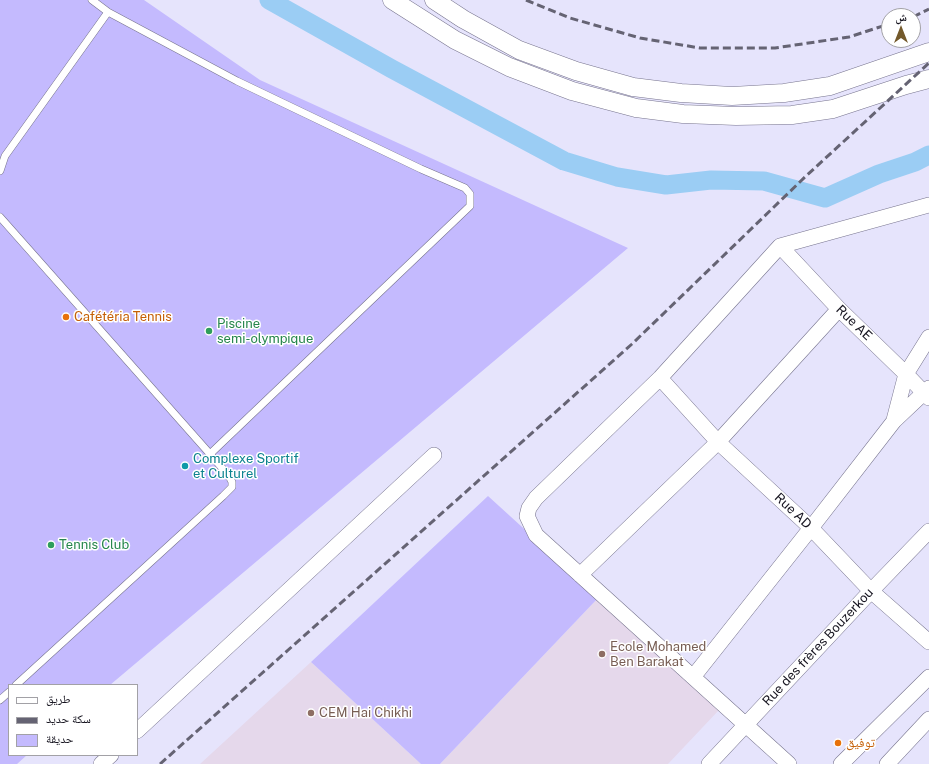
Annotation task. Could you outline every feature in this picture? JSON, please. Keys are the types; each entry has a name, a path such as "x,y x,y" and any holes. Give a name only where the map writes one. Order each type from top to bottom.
{"street":[{"path":"392,0 455,40 509,66 572,91 636,108 683,114 736,116 792,115 833,109 929,79"},
{"path":"434,0 463,19 519,50 576,71 633,87 681,94 732,96 784,93 830,86 929,52"},
{"path":"789,764 536,535 527,516 529,508 536,498 660,378 780,246 929,205"},
{"name":"Rue AE","path":"780,246 839,310 927,393"},
{"path":"580,575 718,442 839,310"},
{"path":"894,421 906,374 929,337"},
{"name":"Rue AD","path":"660,378 718,442 811,528 871,591 929,642"},
{"path":"693,677 894,421 927,393"},
{"path":"138,730 434,455"},
{"name":"Rue des frères Bouzerkou","path":"709,764 929,531"},
{"path":"841,764 929,677"},
{"path":"887,764 929,720"},
{"path":"102,764 110,756"}],"lane":[{"path":"92,0 108,12 237,81 421,169 465,188 470,194 470,206 210,454"},
{"path":"0,171 5,156 108,12"},
{"path":"0,217 210,454 229,476 232,482 232,487 17,684"},
{"path":"0,700 8,693"}],"shaded area":[{"name":"Ecole Mohamed Ben Barakat","path":"599,597 719,710 668,764 440,764"},
{"name":"CEM Hai Chikhi","path":"311,662 421,764 200,764"}],"green space":[{"name":"Complexe Sportif et Culturel","path":"0,0 144,0 260,80 628,248 111,684 8,684 8,756 26,756 17,764 0,764"},
{"path":"488,496 599,597 440,764 421,764 311,662"}],"waterway":[{"path":"269,0 392,69 564,161 617,177 666,185 711,180 764,181 825,198 879,174 915,162 929,155"}],"railway":[{"path":"526,0 570,18 640,38 700,48 775,48 849,37 881,27"},
{"path":"921,13 929,9"},
{"path":"160,764 632,344 805,177 929,63"}],"place":[{"name":"Cafétéria Tennis","path":"66,317"},
{"name":"Piscine semi-olympique","path":"209,331"},
{"name":"Complexe Sportif et Culturel","path":"185,466"},
{"name":"Tennis Club","path":"51,545"},
{"name":"Ecole Mohamed Ben Barakat","path":"602,654"},
{"name":"CEM Hai Chikhi","path":"311,713"},
{"name":"توفيق","path":"838,743"}]}
